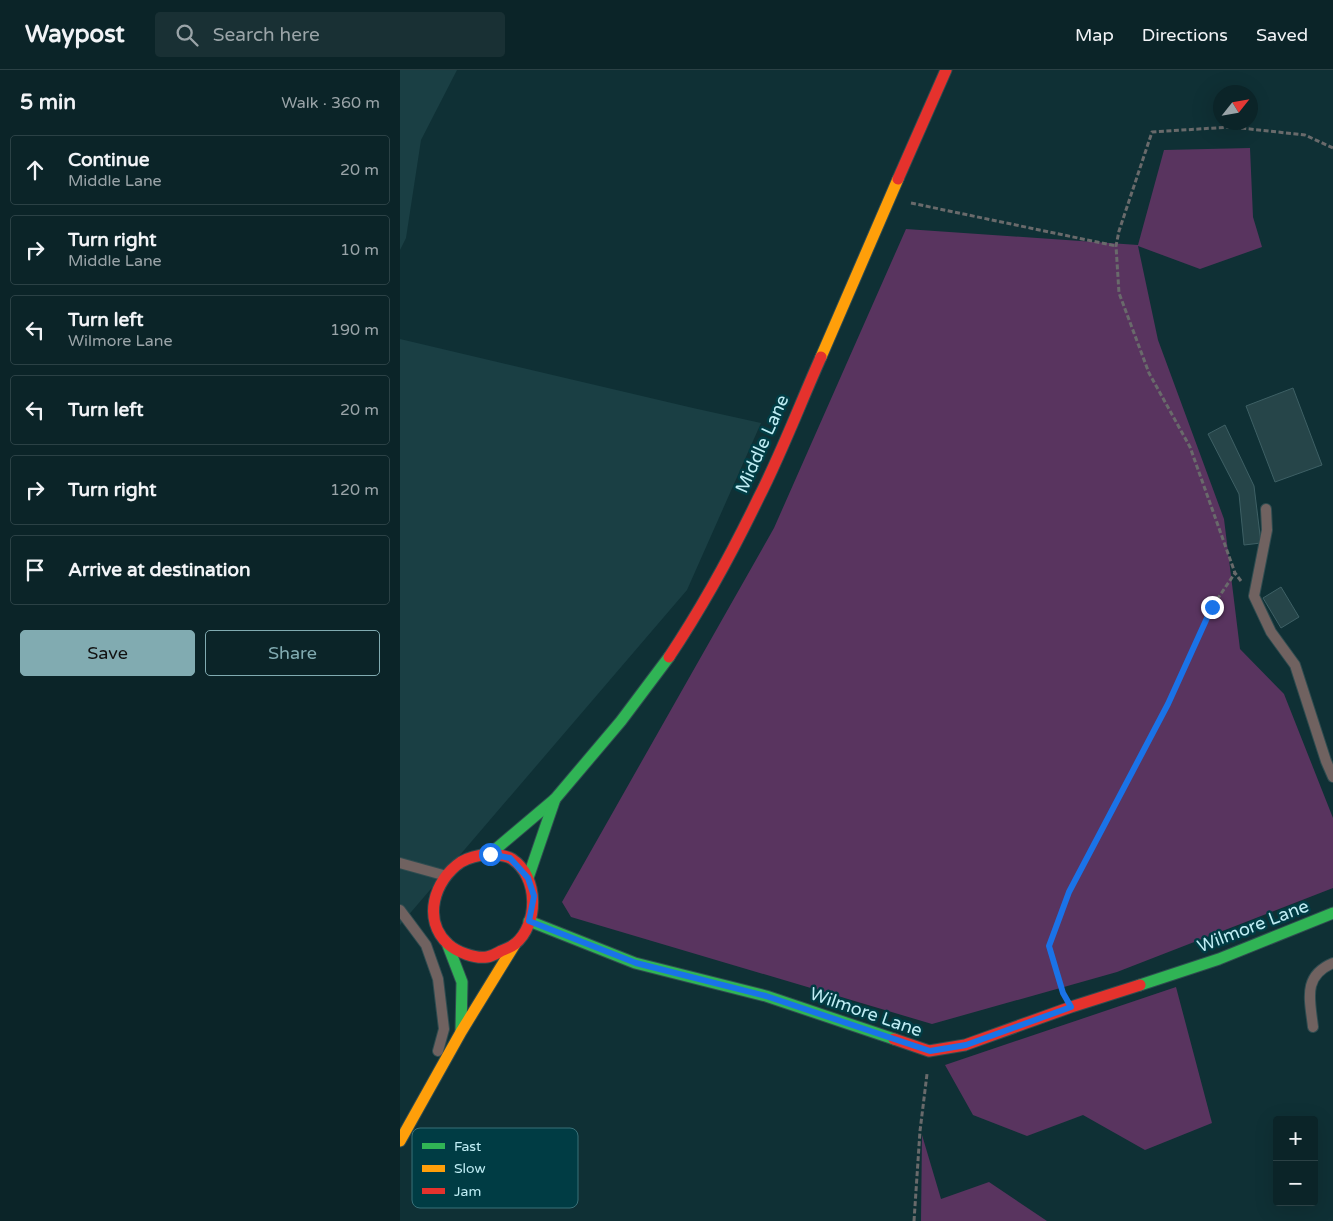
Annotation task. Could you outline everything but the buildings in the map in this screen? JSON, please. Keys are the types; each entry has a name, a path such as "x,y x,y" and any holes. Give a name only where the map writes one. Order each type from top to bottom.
{"street":[{"name":"Middle Lane","path":"461,1032 462,982 447,943 433,922 433,902 444,876 461,862 477,856 490,854 554,799 621,721 659,672 693,621 728,559 760,496 946,70"},
{"name":"Middle Lane","path":"400,1141 461,1032 529,921 534,896 528,878 554,799"},
{"path":"490,854 510,858 528,878"},
{"name":"Wilmore Lane","path":"529,921 636,963 766,996 930,1051 966,1045 1071,1007 1219,959 1333,913"},
{"name":"Middle Lane","path":"447,943 466,955 488,957 515,944"}],"lane":[{"path":"1266,509 1267,530 1254,596 1271,632 1296,665 1326,761 1333,777"},
{"path":"400,863 444,876"},
{"path":"400,910 426,945 438,979 444,1029 430,1089"},
{"path":"1314,1027 1309,997 1313,978 1323,967 1333,963"}],"path":[{"path":"1071,1007 1063,993 1049,946 1069,892 1168,704 1212,607 1235,574 1190,447 1149,372 1119,293 1116,246 1119,231 1152,132 1230,128 1250,129 1305,134 1333,148"},
{"path":"891,196 906,202 1116,246"},
{"path":"914,1221 920,1131 930,1051"}],"shaded area":[{"path":"400,70 457,70 421,140 406,238 400,250"},
{"path":"1250,148 1253,217 1262,247 1200,269 1138,246 1158,340 1224,519 1240,649 1284,694 1333,818 1333,888 1117,972 932,1024 571,917 562,902 774,528 906,229 1138,245 1164,150"},
{"path":"400,339 761,423 687,590 400,925"},
{"path":"1176,987 1212,1123 1145,1150 1083,1115 1027,1136 973,1115 945,1065"},
{"path":"922,1135 941,1199 989,1182 1047,1221 921,1221"}],"traffic: fast":[{"path":"490,854 555,799 621,721 669,657"},
{"path":"528,878 555,799"},
{"path":"1140,985 1219,959 1333,913"},
{"path":"529,921 635,963 766,996 894,1039"},
{"path":"447,943 462,982 461,1031"}],"traffic: slow":[{"path":"821,357 898,179"},
{"path":"400,1141 461,1032 515,944"}],"traffic: jam":[{"path":"898,179 946,70"},
{"path":"669,657 705,599 749,518 821,357"},
{"path":"490,854 510,858 521,867 531,889 532,913 523,935 515,944 491,956 477,957 456,950 440,934 435,924 435,901 444,879 461,862 490,854"},
{"path":"894,1039 929,1051 965,1045 1071,1007 1140,985"}],"route":[{"path":"490,854 510,858 528,878 534,896 529,921 636,963 766,996 930,1051 966,1045 1071,1007 1063,993 1049,946 1069,892 1168,704 1212,607"}]}
